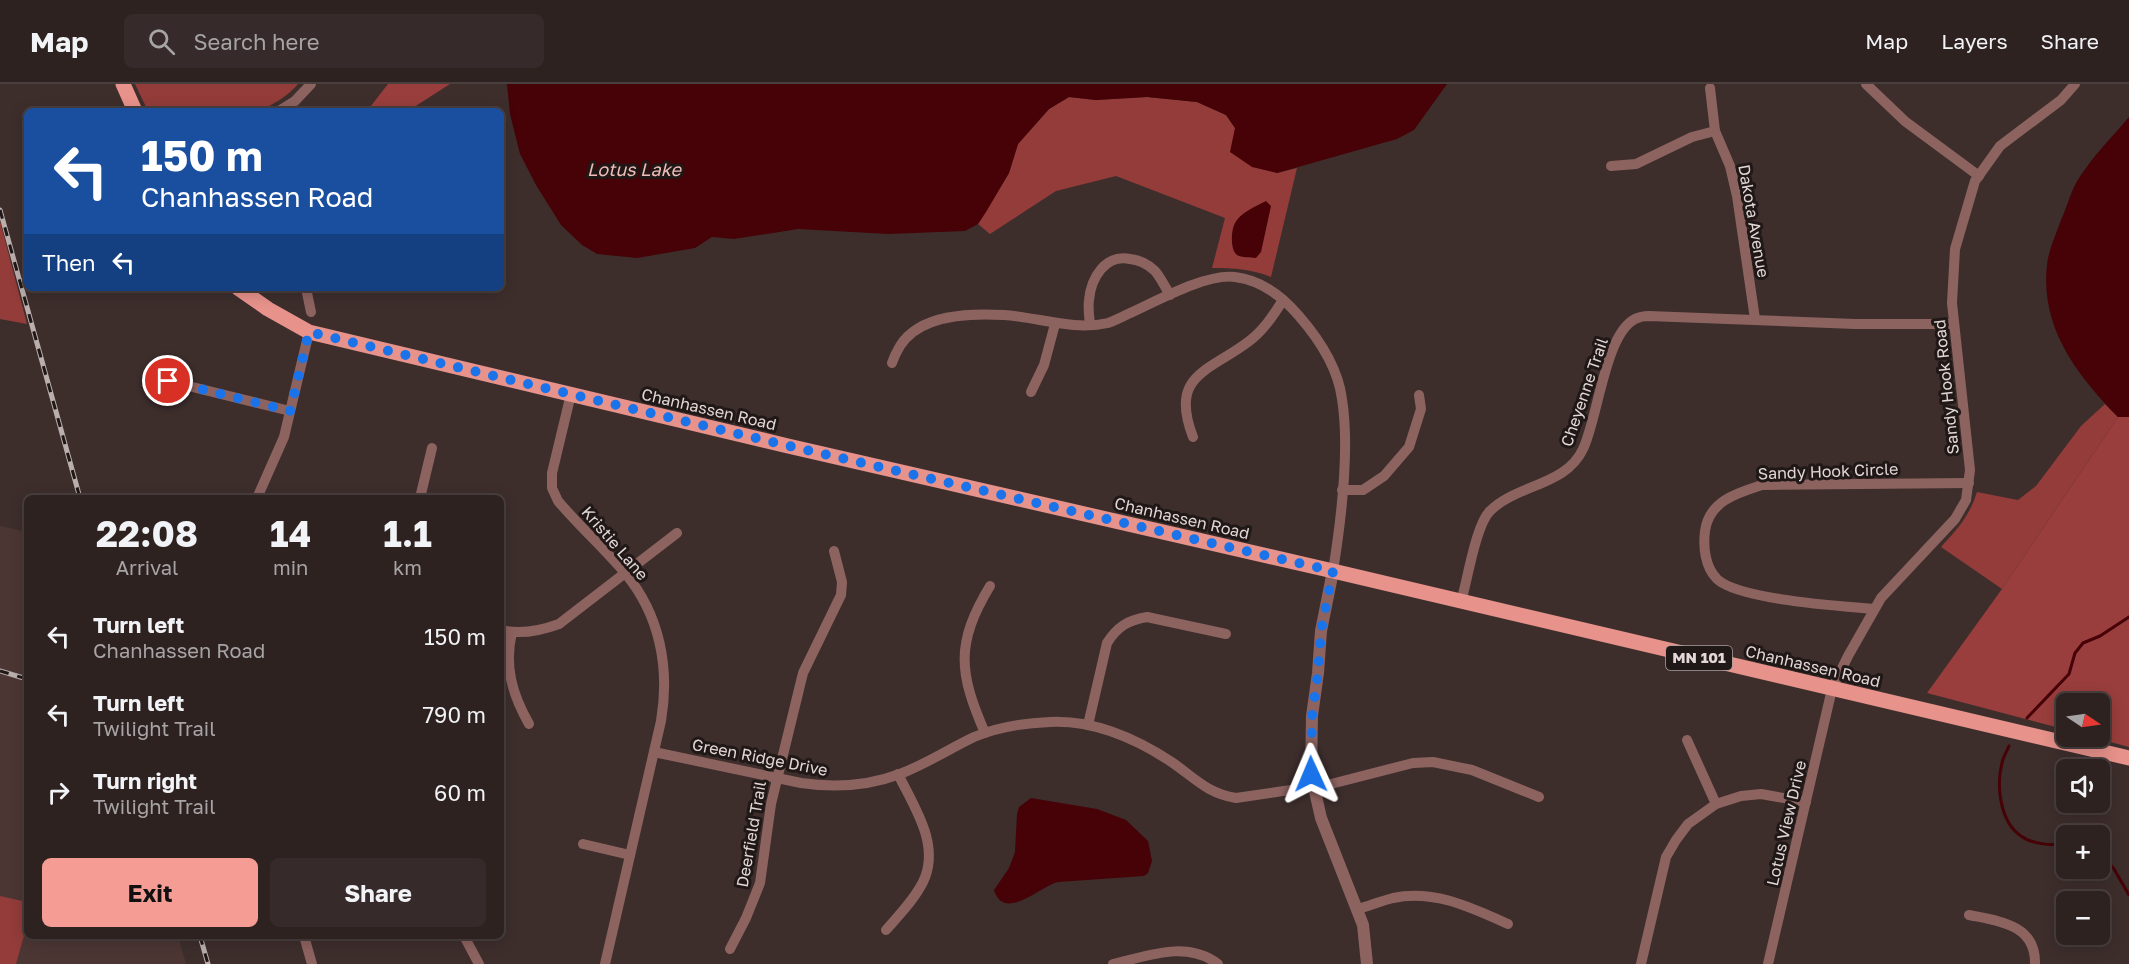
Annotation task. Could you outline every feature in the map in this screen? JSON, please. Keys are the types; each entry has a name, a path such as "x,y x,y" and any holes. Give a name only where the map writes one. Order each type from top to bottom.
{"main road":[{"path":"123,84 134,108"},
{"name":"Chanhassen Road","path":"242,291 268,309 309,332 2129,758"}],"street":[{"path":"284,108 295,101 310,84"},
{"path":"1866,84 1906,122 1938,148 1979,176"},
{"name":"Sandy Hook Road","path":"1832,689 1881,598 1954,519 1966,500 1970,470 1952,303 1955,249 1969,200 1979,176 2000,146 2061,100 2075,84"},
{"name":"Dakota Avenue","path":"1710,87 1715,131 1730,166 1737,196 1755,319"},
{"path":"1611,166 1636,164 1692,136 1715,131"},
{"path":"1090,324 1089,300 1099,271 1105,264 1119,257 1149,265 1170,295"},
{"path":"892,363 901,345 915,331 930,322 959,315 1005,315 1055,324 1108,323 1212,278 1234,276 1268,288 1316,334 1332,365 1342,398 1344,432 1342,490 1333,571 1321,631 1312,716 1311,774 1321,818 1363,925 1367,964"},
{"path":"307,291 311,312"},
{"path":"1193,437 1187,423 1185,402 1191,383 1198,374 1231,355 1266,327 1283,300"},
{"name":"Cheyenne Trail","path":"1461,602 1484,519 1489,511 1505,500 1559,475 1571,466 1583,449 1617,340 1635,319 1649,316 1855,324 1954,324"},
{"path":"1031,392 1044,365 1055,324"},
{"path":"258,495 284,437 309,332"},
{"path":"168,381 290,411"},
{"name":"Kristie Lane","path":"571,394 554,458 552,488 558,501 625,573 645,602 662,647 665,672 665,697 654,752 605,964"},
{"path":"1342,490 1363,490 1384,477 1409,447 1421,409 1419,395"},
{"path":"421,495 432,448"},
{"name":"Sandy Hook Circle","path":"1875,609 1768,597 1738,589 1716,578 1707,562 1704,544 1706,526 1717,506 1732,495 1762,485 1969,483"},
{"path":"529,724 514,693 508,659 507,631 543,630 559,624 677,533"},
{"name":"Deerfield Trail","path":"730,949 760,883 767,822 776,778 803,673 841,595 842,582 834,551"},
{"path":"985,733 966,685 964,664 965,643 971,622 990,586"},
{"path":"1088,725 1107,643 1113,633 1123,624 1147,616 1226,634"},
{"name":"Lotus View Drive","path":"1768,964 1832,689"},
{"name":"Green Ridge Drive","path":"654,752 776,778 823,786 845,786 867,783 898,774 985,733 1020,724 1051,722 1088,725 1128,738 1153,750 1197,783 1222,796 1250,797 1314,787 1355,780 1413,764 1433,762 1472,770 1539,796"},
{"path":"1687,740 1716,804"},
{"path":"886,930 915,895 924,881 928,867 927,836 898,774"},
{"path":"1641,964 1666,857 1688,824 1716,804 1741,796 1761,794 1806,802"},
{"path":"583,844 630,855"},
{"path":"1358,909 1394,898 1432,897 1460,903 1508,924"},
{"path":"1968,915 2015,926 2025,934 2031,945 2035,964"},
{"path":"305,939 312,964"},
{"path":"466,939 479,964"},
{"path":"1116,964 1161,952 1178,951 1196,953 1218,964"}],"shaded area":[{"path":"135,84 298,84 290,92 264,108 147,108"},
{"path":"388,84 450,84 413,108 369,108"},
{"path":"1069,97 1096,100 1147,97 1197,102 1226,115 1235,128 1277,173 1297,168 1271,277 1256,272 1212,268 1225,218 1116,176 1056,191 990,234 978,224 1009,173 1018,144 1049,109"},
{"path":"0,221 27,324 0,319"},
{"path":"2105,404 2118,417 2002,589 1941,547 1967,515 1977,492 2018,500 2036,486 2081,426"},
{"path":"2118,417 2129,417 2129,747 2110,742 2110,693 2056,693 2056,727 1927,693 2002,589"},
{"path":"0,526 24,531 24,939 179,939 186,964 0,964"},
{"path":"0,896 24,901 24,936 16,964 0,964"}],"water":[{"name":"Lotus Lake","path":"507,84 1447,84 1414,130 1397,139 1277,173 1252,167 1230,152 1235,128 1226,115 1197,102 1147,97 1096,100 1069,97 1049,109 1018,144 1009,173 986,212 978,224 965,231 888,234 798,229 734,239 712,237 695,248 637,258 597,254 582,245 561,225 520,154 510,114"},
{"path":"2129,117 2129,417 2118,417 2088,384 2064,348 2055,329 2046,287 2049,253 2071,193 2096,154"},
{"path":"1266,201 1271,206 1261,252 1256,258 1237,255 1233,249 1232,240 1237,219"},
{"path":"1031,798 1097,809 1126,820 1148,841 1152,861 1148,873 1144,876 1058,882 1014,903 1006,903 999,899 994,890 1009,868 1015,852 1019,807"}],"waterway":[{"path":"2027,718 2069,674 2075,653 2083,643 2100,636 2129,617"},
{"path":"2009,746 1999,782 2001,803 2008,822 2026,839 2043,844 2056,845"},
{"path":"2110,864 2129,895"}],"railway":[{"path":"0,210 79,495"},
{"path":"0,671 24,678"},
{"path":"201,939 208,964"}],"route":[{"path":"168,381 290,411 309,332 806,450 1333,571 1321,631 1312,716 1311,774"}]}
